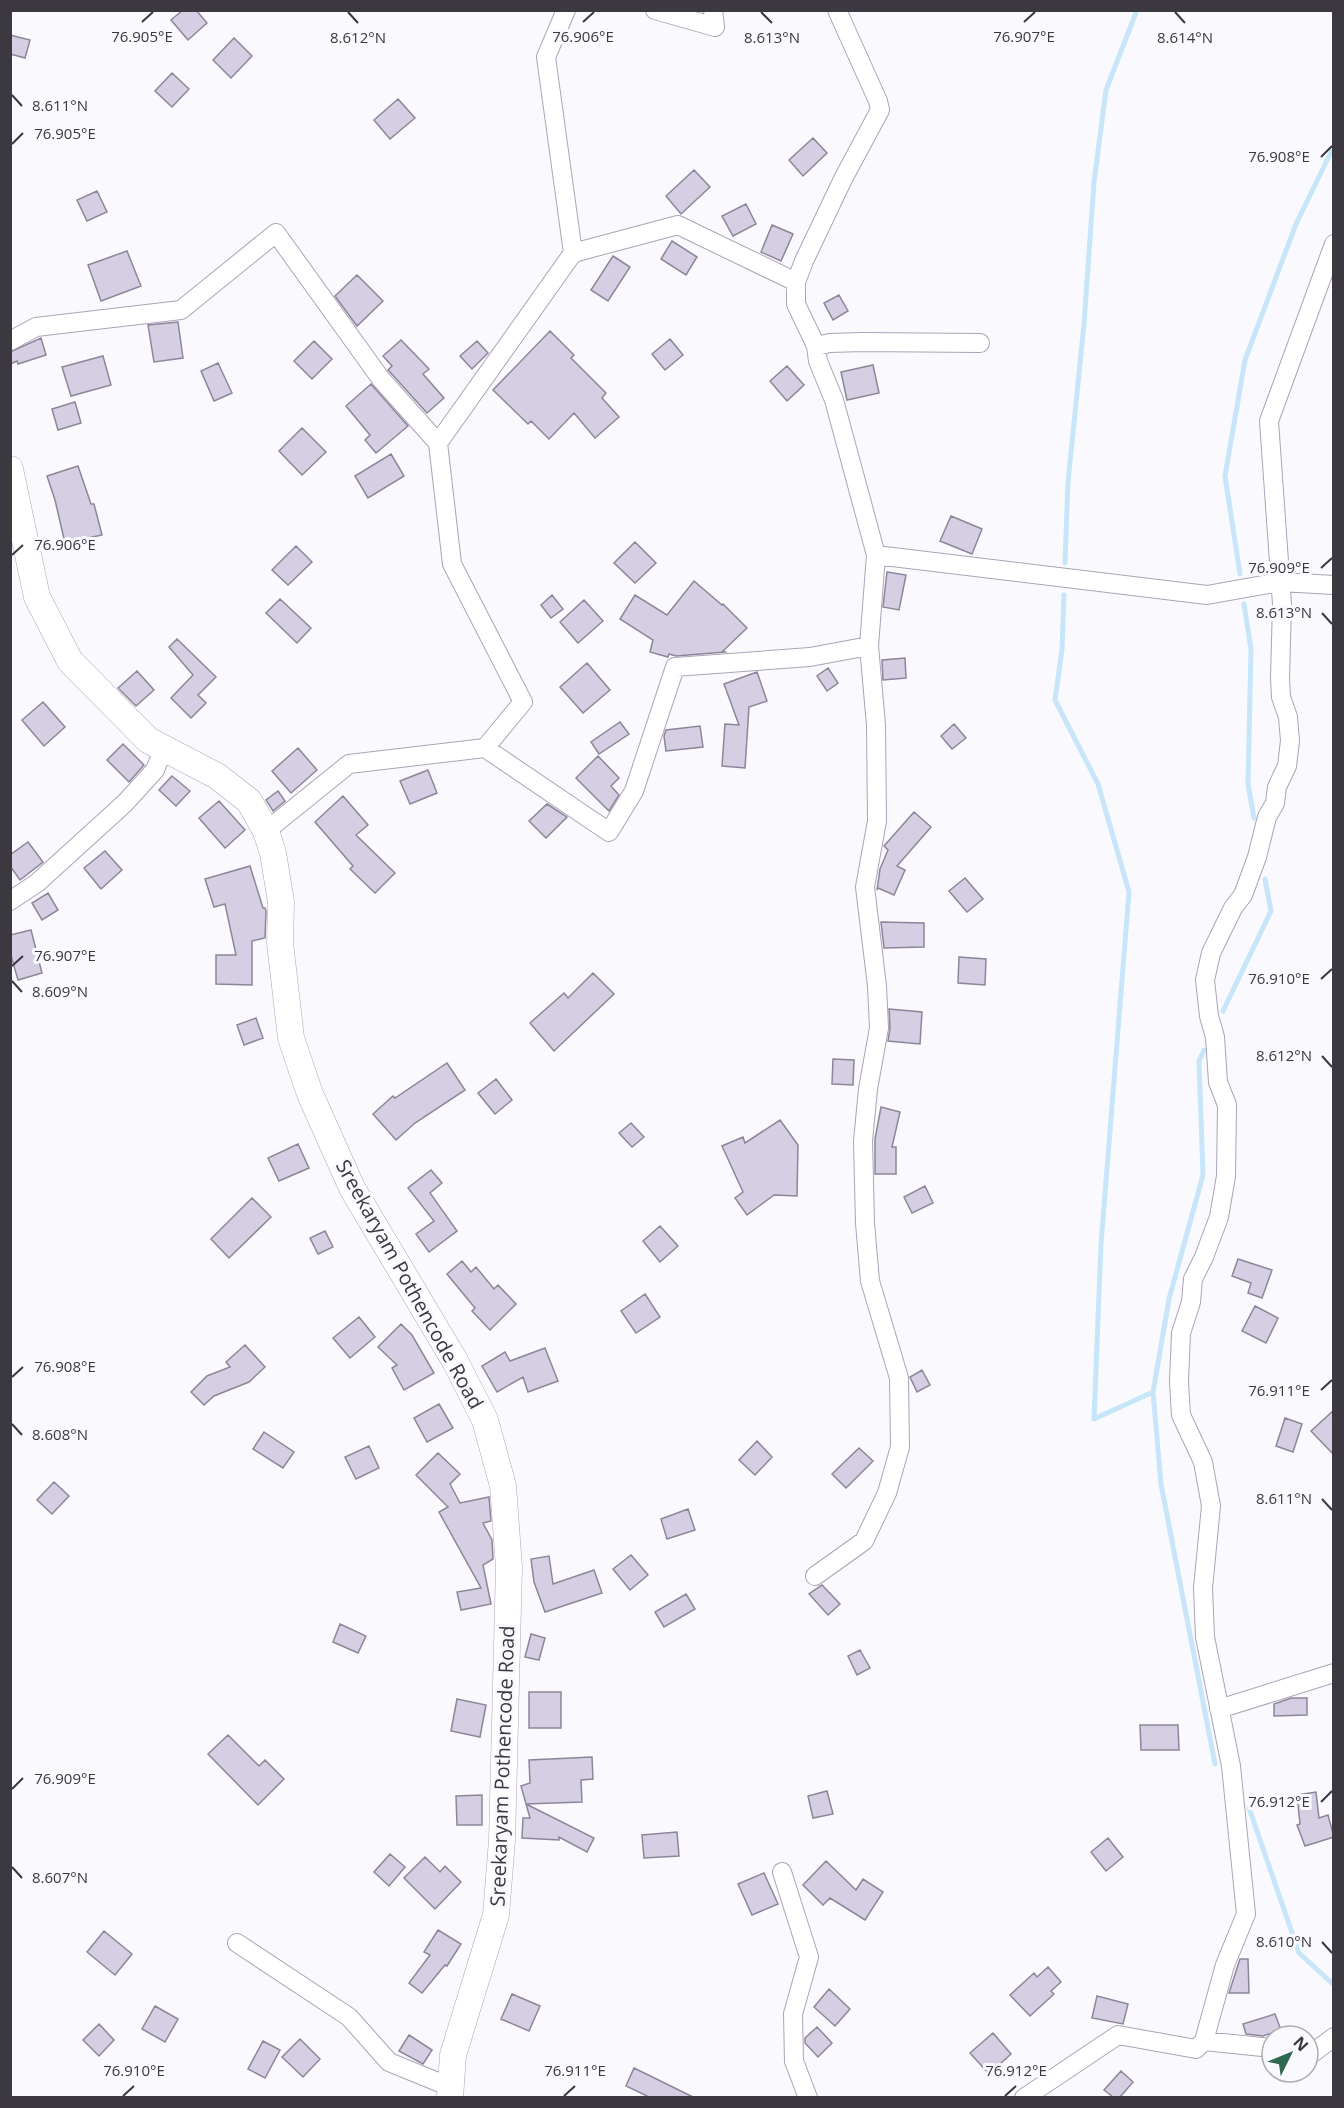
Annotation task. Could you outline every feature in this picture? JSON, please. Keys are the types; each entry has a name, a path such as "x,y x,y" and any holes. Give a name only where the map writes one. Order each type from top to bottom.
{"main road":[{"name":"Sreekaryam Pothencode Road","path":"10,469 37,597 70,662 148,740 217,776 249,801 266,831 273,853 281,902 280,943 291,1038 310,1094 352,1188 455,1361 485,1420 503,1486 509,1567 502,1840 496,1915 453,2055 450,2092"}],"street":[{"path":"566,10 546,57 573,253"},
{"path":"654,10 715,27 713,10"},
{"path":"815,1576 864,1540 887,1493 900,1447 899,1378 870,1281 863,1141 867,1089 879,1028 877,986 865,887 877,821 876,725 869,646 876,555 834,400 818,361 816,346 796,304 796,282 804,261 843,179 880,110 837,10"},
{"path":"438,443 573,253 678,225 796,282"},
{"path":"10,341 36,327 181,310 276,233 381,378 438,443 452,564 523,702 485,748"},
{"path":"1024,2097 1118,2035 1196,2049 1204,2042 1225,1965 1246,1914 1231,1766 1204,1627 1203,1588 1211,1506 1203,1461 1181,1415 1180,1333 1191,1302 1193,1280 1219,1217 1226,1176 1227,1105 1218,1082 1215,1037 1209,1016 1205,980 1211,954 1233,908 1243,895 1257,857 1267,817 1275,803 1277,787 1287,766 1290,741 1288,717 1281,697 1282,604 1269,421 1334,244"},
{"path":"816,346 862,342 980,343"},
{"path":"876,555 1207,596 1280,582 1334,585"},
{"path":"266,831 350,764 485,748 609,832 634,791 675,667 810,657 869,646"},
{"path":"10,901 37,883 125,803 155,770 165,748"},
{"path":"1219,1709 1334,1673"},
{"path":"782,1872 809,1957 793,2014 794,2061 808,2097"},
{"path":"237,1944 350,2017 389,2062 450,2092"},
{"path":"1320,2048 1334,2037"},
{"path":"1204,2042 1260,2047"}],"building":[{"path":"183,10 196,10 207,23 188,40 171,20"},
{"path":"10,35 30,40 25,58 10,54"},
{"path":"234,38 252,56 231,78 213,60"},
{"path":"172,73 189,89 172,107 155,91"},
{"path":"398,99 415,118 390,139 374,120"},
{"path":"813,138 827,153 803,176 789,160"},
{"path":"694,170 710,187 681,214 666,196"},
{"path":"97,191 107,212 87,221 77,200"},
{"path":"746,204 756,224 733,236 722,216"},
{"path":"772,225 793,234 781,261 761,252"},
{"path":"672,241 697,257 686,275 661,259"},
{"path":"127,251 141,286 101,301 88,265"},
{"path":"613,256 630,267 608,301 591,290"},
{"path":"357,275 383,301 357,326 335,296"},
{"path":"839,295 848,311 833,320 824,303"},
{"path":"178,322 183,358 154,362 148,325"},
{"path":"550,331 574,355 571,358 606,393 602,398 619,417 595,438 574,413 549,439 531,421 528,424 493,390"},
{"path":"41,338 46,355 18,364 17,361 10,364 10,352"},
{"path":"670,339 683,355 665,370 652,354"},
{"path":"401,340 429,369 423,374 444,398 427,413 388,370 392,366 383,356"},
{"path":"314,341 332,359 312,379 294,361"},
{"path":"477,341 488,353 472,369 460,356"},
{"path":"103,356 111,385 71,396 62,367"},
{"path":"218,363 232,393 214,401 201,371"},
{"path":"873,365 879,393 847,400 841,372"},
{"path":"787,366 804,385 787,401 770,381"},
{"path":"371,384 408,426 376,453 365,440 370,435 346,406"},
{"path":"75,402 81,423 58,430 52,409"},
{"path":"302,428 326,452 302,475 279,451"},
{"path":"391,454 404,476 368,498 355,476"},
{"path":"78,466 91,504 94,504 102,535 65,543 47,476"},
{"path":"951,516 982,529 972,554 940,541"},
{"path":"635,542 656,563 635,583 614,563"},
{"path":"296,546 312,562 288,585 272,570"},
{"path":"887,572 906,575 899,610 883,607"},
{"path":"694,581 723,604 747,628 723,651 725,652 676,656 669,654 668,657 650,652 653,640 620,619 635,595 667,615"},
{"path":"552,595 563,609 551,618 541,605"},
{"path":"280,599 311,628 297,643 266,613"},
{"path":"584,600 603,621 578,643 560,622"},
{"path":"177,639 216,677 198,695 206,703 191,718 171,698 193,675 169,647"},
{"path":"905,658 906,678 883,680 882,660"},
{"path":"587,663 610,690 583,713 560,687"},
{"path":"828,668 838,683 827,691 817,676"},
{"path":"137,671 154,690 136,706 118,688"},
{"path":"757,672 767,701 749,707 745,768 722,766 725,724 739,725 724,684"},
{"path":"43,702 65,727 44,746 22,720"},
{"path":"620,722 629,734 599,754 591,742"},
{"path":"954,724 966,738 952,749 941,736"},
{"path":"700,726 703,747 666,751 664,736 666,730"},
{"path":"123,744 144,765 129,782 107,760"},
{"path":"298,748 317,770 291,793 272,771"},
{"path":"598,756 619,778 611,786 619,795 609,811 576,778"},
{"path":"428,770 437,793 410,804 400,781"},
{"path":"172,776 190,791 176,806 159,790"},
{"path":"278,791 285,801 273,811 266,800"},
{"path":"343,796 368,825 356,835 395,873 375,893 350,869 353,866 315,822"},
{"path":"219,801 245,830 225,848 199,818"},
{"path":"547,804 567,817 546,838 529,821"},
{"path":"914,812 931,827 897,866 905,870 894,895 878,888 877,890 880,869 888,850 884,846"},
{"path":"28,842 43,862 20,880 10,866 10,855"},
{"path":"105,851 122,870 101,889 84,868"},
{"path":"250,866 263,908 266,911 265,938 252,941 252,985 216,984 216,955 236,955 225,904 214,907 205,879"},
{"path":"965,878 983,899 967,912 949,891"},
{"path":"48,893 58,910 42,920 32,903"},
{"path":"881,922 924,923 924,947 884,948"},
{"path":"31,930 42,973 18,980 10,952 10,935"},
{"path":"959,957 986,959 985,985 958,983"},
{"path":"593,973 614,994 554,1051 530,1023 564,993 568,998"},
{"path":"889,1009 922,1012 920,1044 888,1041"},
{"path":"256,1018 263,1038 244,1045 237,1025"},
{"path":"833,1059 854,1060 853,1085 832,1084"},
{"path":"447,1063 465,1090 415,1123 396,1140 373,1114 393,1096 395,1098"},
{"path":"496,1079 512,1100 495,1114 478,1093"},
{"path":"881,1107 900,1112 892,1147 896,1147 896,1174 875,1174 875,1139"},
{"path":"780,1120 798,1145 797,1196 774,1195 747,1215 735,1198 743,1192 722,1146 743,1137 745,1143"},
{"path":"631,1123 644,1137 632,1147 619,1133"},
{"path":"298,1144 309,1168 279,1181 268,1158"},
{"path":"431,1170 442,1183 430,1193 457,1231 429,1252 416,1234 434,1221 408,1188"},
{"path":"925,1186 933,1203 912,1213 904,1197"},
{"path":"252,1198 271,1217 229,1258 211,1239"},
{"path":"660,1226 678,1246 660,1262 643,1241"},
{"path":"325,1231 333,1247 318,1254 310,1238"},
{"path":"1238,1259 1272,1270 1262,1298 1248,1293 1251,1283 1232,1276"},
{"path":"462,1261 471,1272 476,1267 494,1289 498,1285 516,1304 490,1330 472,1311 475,1308 447,1274"},
{"path":"645,1294 660,1317 636,1333 621,1311"},
{"path":"1255,1306 1278,1318 1266,1343 1242,1331"},
{"path":"359,1317 375,1337 350,1358 333,1338"},
{"path":"401,1324 412,1335 434,1373 404,1390 392,1368 397,1365 378,1347"},
{"path":"245,1345 265,1367 249,1382 214,1396 204,1405 191,1392 207,1376 230,1367 226,1362"},
{"path":"545,1348 558,1381 528,1392 523,1377 497,1392 482,1366 505,1352 510,1361"},
{"path":"922,1370 930,1385 917,1392 910,1377"},
{"path":"439,1404 453,1428 427,1442 414,1418"},
{"path":"1334,1410 1334,1455 1311,1431"},
{"path":"1285,1418 1302,1424 1293,1452 1276,1446"},
{"path":"264,1432 294,1452 283,1468 253,1449"},
{"path":"757,1441 772,1457 755,1475 739,1460"},
{"path":"369,1446 379,1468 356,1479 345,1457"},
{"path":"859,1448 873,1461 846,1488 832,1474"},
{"path":"438,1453 460,1474 450,1484 460,1503 489,1497 491,1521 483,1523 492,1540 493,1559 483,1565 491,1604 461,1610 457,1592 481,1588 439,1512 448,1507 416,1475"},
{"path":"54,1482 69,1496 52,1514 37,1500"},
{"path":"688,1509 695,1530 667,1539 661,1519"},
{"path":"631,1555 648,1575 630,1590 613,1569"},
{"path":"549,1556 553,1584 594,1570 602,1593 545,1612 534,1582 531,1559"},
{"path":"822,1585 840,1604 828,1615 809,1594"},
{"path":"686,1594 695,1609 664,1627 655,1612"},
{"path":"340,1624 366,1636 358,1653 333,1642"},
{"path":"531,1634 545,1638 539,1660 525,1657"},
{"path":"860,1650 870,1668 857,1675 848,1656"},
{"path":"529,1692 561,1692 561,1728 529,1728"},
{"path":"1291,1698 1307,1698 1307,1715 1274,1716 1274,1704"},
{"path":"457,1699 486,1705 480,1737 451,1731"},
{"path":"1140,1725 1178,1725 1179,1750 1141,1750"},
{"path":"228,1735 259,1766 265,1760 284,1779 258,1805 208,1754"},
{"path":"592,1757 593,1779 581,1780 582,1802 526,1804 521,1786 530,1783 529,1760"},
{"path":"827,1791 833,1814 813,1818 808,1796"},
{"path":"1316,1792 1319,1818 1328,1815 1334,1837 1305,1846 1297,1825 1300,1824 1297,1795"},
{"path":"482,1795 482,1825 457,1825 456,1796"},
{"path":"526,1804 594,1838 587,1852 559,1837 559,1840 522,1838 523,1818 530,1818"},
{"path":"677,1832 679,1856 644,1858 642,1835"},
{"path":"1108,1838 1123,1857 1106,1871 1091,1852"},
{"path":"390,1854 405,1867 389,1886 374,1872"},
{"path":"425,1857 440,1872 445,1866 461,1882 435,1909 404,1878"},
{"path":"826,1861 856,1890 863,1879 883,1892 865,1920 830,1898 823,1905 803,1885"},
{"path":"764,1873 778,1904 752,1915 738,1884"},
{"path":"438,1930 461,1944 447,1966 445,1965 422,1993 409,1983 430,1955 424,1952"},
{"path":"104,1931 132,1954 115,1975 87,1952"},
{"path":"1240,1959 1248,1959 1249,1993 1229,1993"},
{"path":"1048,1967 1061,1982 1051,1991 1054,1994 1030,2016 1010,1995 1034,1973 1037,1977"},
{"path":"829,1989 850,2009 835,2026 814,2007"},
{"path":"512,1994 540,2006 529,2031 501,2019"},
{"path":"1097,1996 1128,2004 1123,2024 1092,2018"},
{"path":"155,2006 178,2019 165,2042 142,2029"},
{"path":"1275,2014 1279,2024 1260,2024 1260,2036 1246,2034 1243,2024"},
{"path":"99,2024 114,2040 99,2056 83,2040"},
{"path":"817,2027 832,2043 818,2057 805,2043 805,2038"},
{"path":"993,2033 1011,2054 989,2074 970,2053"},
{"path":"409,2035 432,2050 423,2064 399,2051"},
{"path":"300,2039 320,2059 303,2077 282,2057"},
{"path":"263,2041 280,2050 265,2078 248,2069"},
{"path":"634,2068 693,2097 649,2097 626,2086"},
{"path":"1121,2071 1133,2082 1120,2097 1113,2097 1104,2090"}],"waterway":[{"path":"1065,563 1068,482 1084,324 1094,182 1106,90 1137,10"},
{"path":"1240,574 1225,476 1245,360 1296,224 1334,146"},
{"path":"1064,595 1062,649 1055,700 1098,784 1129,892 1101,1244 1094,1419 1153,1392 1161,1484 1215,1764"},
{"path":"1244,604 1251,649 1248,784 1254,818"},
{"path":"1223,1011 1271,911 1265,879"},
{"path":"1153,1392 1169,1299 1203,1175 1199,1061 1204,1050"},
{"path":"1249,1808 1299,1953 1334,1985"}]}
